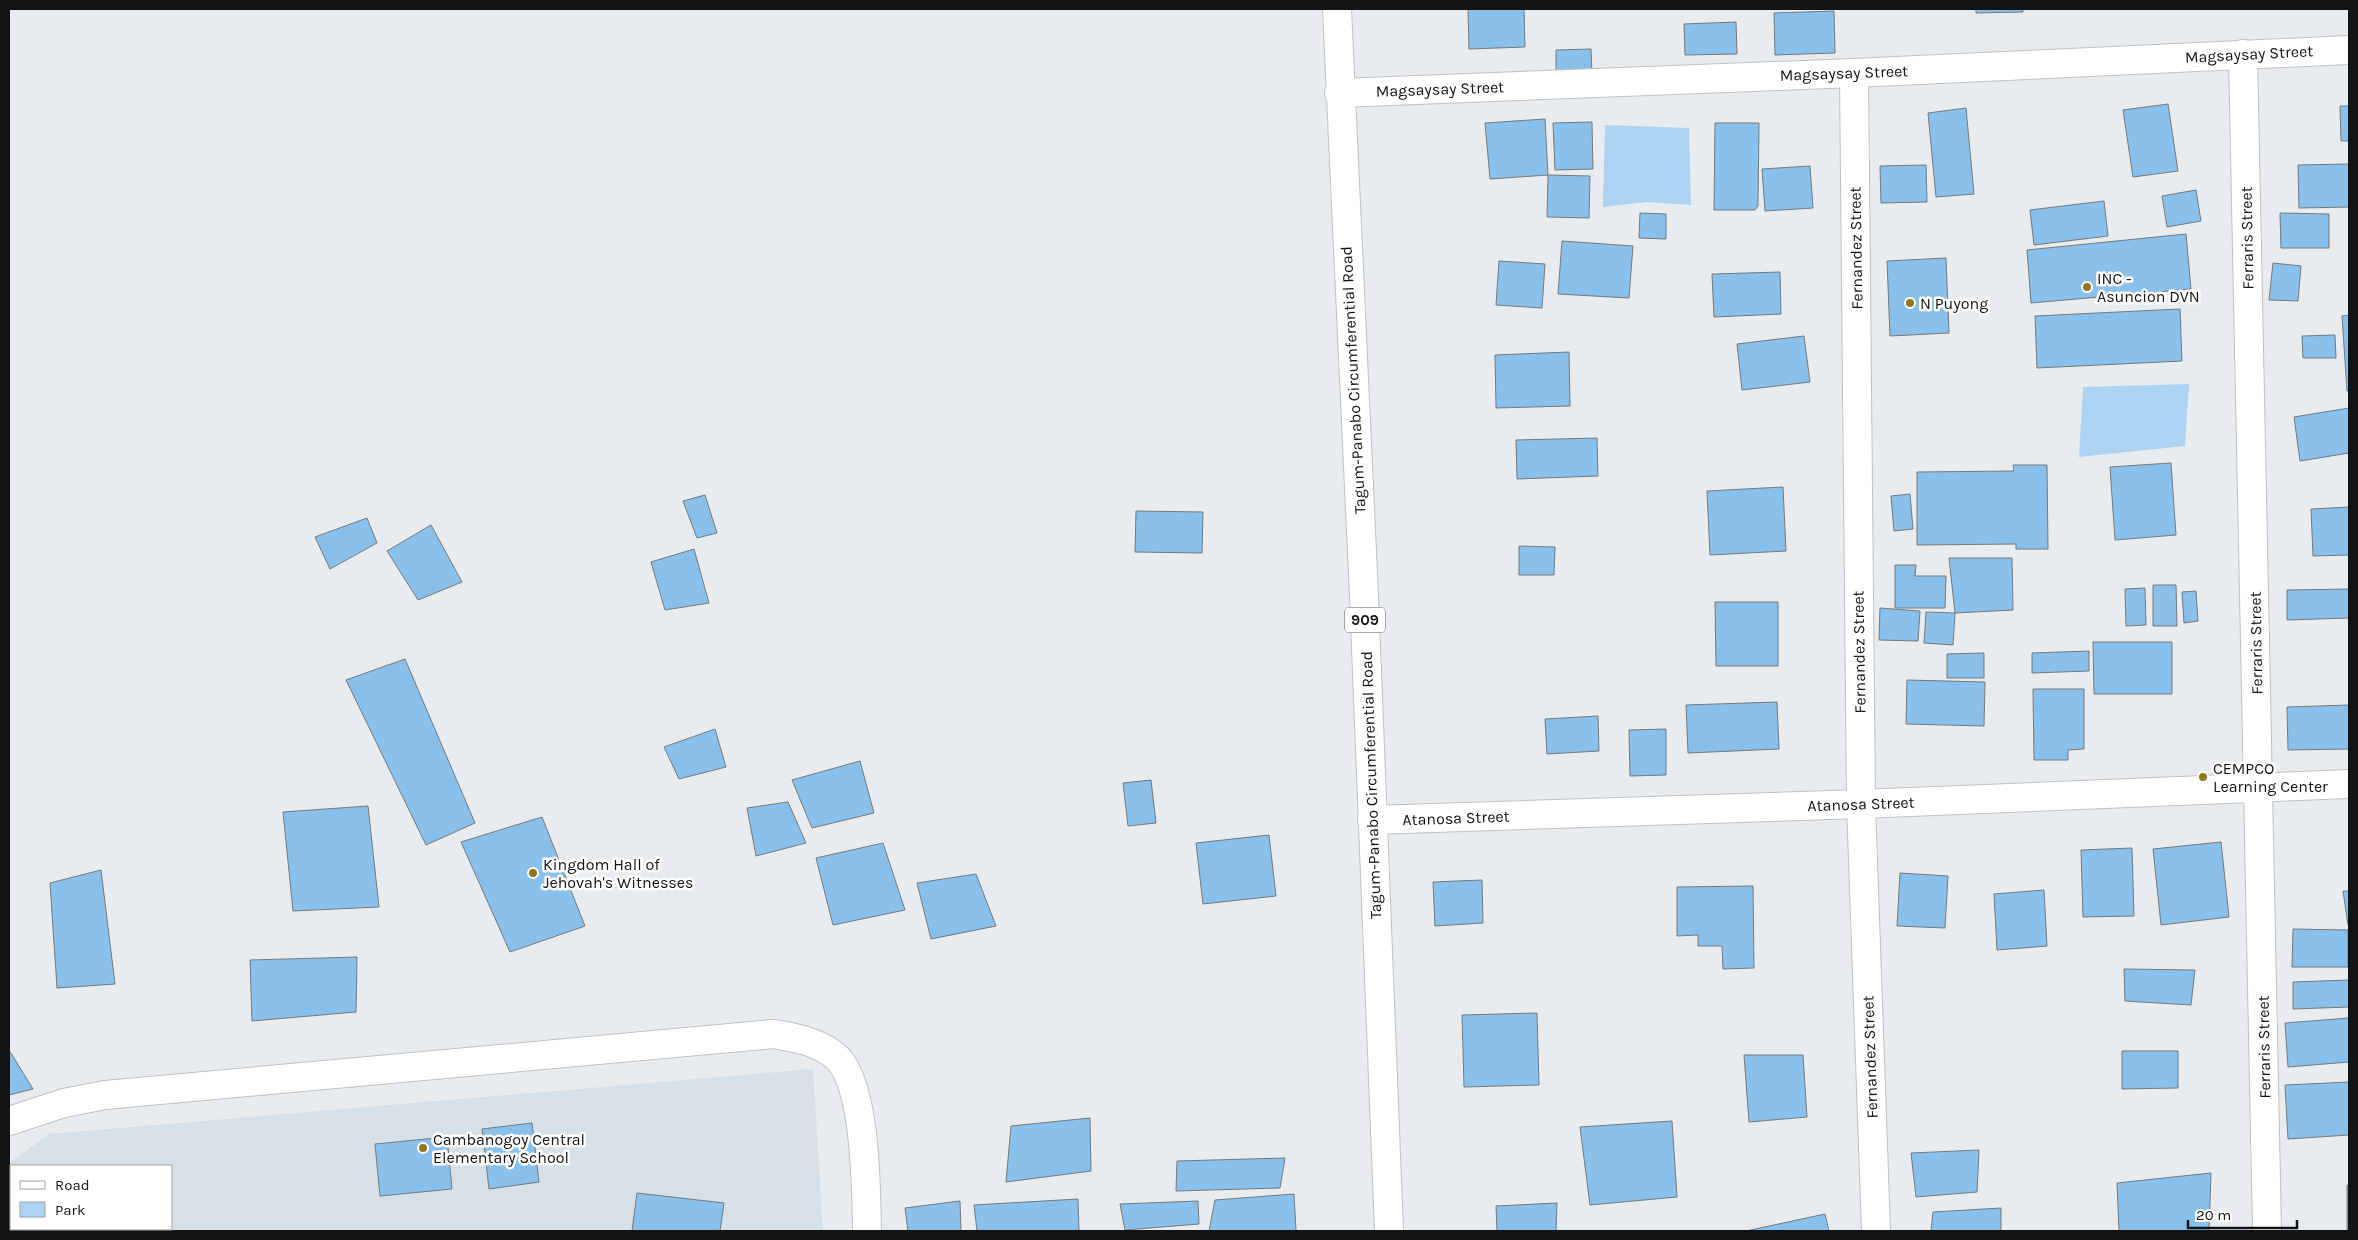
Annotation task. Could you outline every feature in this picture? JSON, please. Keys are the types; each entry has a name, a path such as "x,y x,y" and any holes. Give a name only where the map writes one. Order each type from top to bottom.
{"main road":[{"name":"Tagum-Panabo Circumferential Road","path":"1337,9 1364,586 1389,1231"},
{"name":"Magsaysay Street","path":"1340,93 1854,74 2349,50"},
{"name":"Ferraris Street","path":"2243,54 2267,1231"},
{"name":"Fernandez Street","path":"1854,74 1860,804 1876,1231"},
{"name":"Atanosa Street","path":"1372,820 1860,804 2349,784"},
{"path":"9,1122 64,1103 105,1095 774,1034 808,1040 836,1056 850,1075 862,1130 867,1231"}],"shaded area":[{"name":"Cambanogoy Central Elementary School","path":"813,1069 823,1231 9,1231 9,1163 49,1134"}],"green space":[{"path":"1605,125 1689,128 1691,205 1647,202 1603,207"},
{"path":"2189,384 2185,446 2079,457 2083,387"}],"building":[{"path":"1468,9 1524,9 1525,47 1469,49"},
{"path":"1976,9 2023,9 2023,12 1976,13"},
{"path":"1834,11 1835,53 1775,55 1774,13"},
{"path":"1736,22 1737,54 1685,55 1684,24"},
{"path":"1591,49 1592,73 1556,74 1556,50"},
{"path":"2168,104 2178,171 2133,177 2123,110"},
{"path":"2340,106 2349,106 2349,141 2341,141"},
{"path":"1966,108 1974,194 1936,197 1928,113"},
{"path":"1545,119 1548,175 1490,179 1485,123"},
{"path":"1592,122 1593,169 1555,170 1553,123"},
{"path":"1715,123 1759,123 1758,206 1755,210 1714,210"},
{"path":"2349,164 2349,207 2299,208 2298,165"},
{"path":"1926,165 1927,202 1881,203 1880,166"},
{"path":"1810,166 1813,208 1765,211 1762,169"},
{"path":"1548,175 1590,176 1589,218 1547,217"},
{"path":"2196,190 2201,221 2167,227 2162,196"},
{"path":"2104,201 2108,236 2034,245 2030,210"},
{"path":"1640,213 1666,214 1666,239 1639,238"},
{"path":"2280,213 2329,214 2329,248 2281,248"},
{"path":"2186,234 2191,289 2031,303 2027,250"},
{"path":"1562,241 1633,246 1629,298 1558,294"},
{"path":"1946,258 1949,333 1890,336 1887,261"},
{"path":"1499,261 1545,264 1542,308 1496,305"},
{"path":"2273,263 2301,266 2298,301 2269,300"},
{"path":"1780,272 1781,314 1714,317 1712,274"},
{"path":"2180,309 2182,361 2037,368 2035,316"},
{"path":"2349,315 2349,391 2347,391 2342,316"},
{"path":"2335,335 2336,358 2303,358 2302,336"},
{"path":"1804,336 1810,382 1742,390 1737,344"},
{"path":"1569,352 1570,406 1496,408 1495,355"},
{"path":"2349,408 2349,453 2300,461 2294,417"},
{"path":"1597,438 1598,476 1517,479 1516,440"},
{"path":"2171,463 2176,535 2115,540 2110,467"},
{"path":"2013,465 2047,465 2048,549 2016,549 2016,544 1917,545 1917,472 2014,471"},
{"path":"1783,487 1786,551 1710,555 1707,491"},
{"path":"1910,494 1913,529 1894,531 1891,496"},
{"path":"705,495 717,533 697,538 683,501"},
{"path":"2349,507 2349,555 2313,556 2311,509"},
{"path":"1136,511 1203,512 1202,553 1135,552"},
{"path":"367,518 377,543 330,569 315,537"},
{"path":"431,525 462,582 418,600 387,551"},
{"path":"1519,546 1555,547 1554,575 1519,575"},
{"path":"694,549 709,603 665,610 651,562"},
{"path":"1949,558 2012,558 2013,610 1955,613"},
{"path":"1895,565 1916,565 1915,576 1946,576 1945,608 1895,608"},
{"path":"2153,585 2176,585 2177,626 2153,626"},
{"path":"2145,588 2146,625 2126,626 2125,589"},
{"path":"2349,589 2349,618 2287,620 2287,590"},
{"path":"2196,591 2198,621 2184,623 2182,592"},
{"path":"1715,602 1778,602 1778,666 1716,666"},
{"path":"1880,608 1920,611 1918,641 1879,640"},
{"path":"1926,612 1955,613 1953,645 1924,643"},
{"path":"2093,642 2172,642 2172,694 2094,694"},
{"path":"2089,651 2089,671 2032,673 2032,653"},
{"path":"1984,653 1984,678 1947,678 1947,654"},
{"path":"405,659 475,823 426,845 346,680"},
{"path":"1907,680 1985,682 1984,726 1906,724"},
{"path":"2033,689 2084,689 2084,749 2068,750 2068,760 2034,760"},
{"path":"1777,702 1779,749 1688,753 1686,705"},
{"path":"2349,705 2349,749 2288,750 2287,707"},
{"path":"1598,716 1599,751 1547,754 1545,719"},
{"path":"715,729 726,767 679,779 664,747"},
{"path":"1666,729 1666,775 1630,776 1629,730"},
{"path":"860,761 874,813 812,828 792,780"},
{"path":"1151,780 1156,823 1128,826 1123,783"},
{"path":"788,802 806,843 756,856 747,808"},
{"path":"368,806 379,907 293,911 283,812"},
{"path":"542,817 585,926 510,952 461,842"},
{"path":"1269,835 1276,896 1203,904 1196,843"},
{"path":"2221,842 2229,917 2161,925 2153,849"},
{"path":"883,843 905,910 833,925 816,858"},
{"path":"2132,848 2134,916 2083,917 2081,850"},
{"path":"101,870 115,984 57,988 50,883"},
{"path":"1900,873 1948,876 1945,928 1897,926"},
{"path":"976,874 996,926 931,939 917,883"},
{"path":"1482,880 1483,923 1435,926 1433,882"},
{"path":"1753,886 1754,968 1723,969 1722,946 1698,946 1698,935 1677,936 1677,887"},
{"path":"2044,890 2047,946 1997,950 1994,894"},
{"path":"2343,891 2349,891 2349,925 2348,925"},
{"path":"2293,929 2348,930 2348,967 2292,967"},
{"path":"357,957 356,1012 252,1021 250,960"},
{"path":"2124,969 2195,970 2191,1005 2125,1001"},
{"path":"2349,980 2349,1007 2293,1009 2293,982"},
{"path":"1537,1013 1539,1085 1464,1087 1462,1015"},
{"path":"2349,1018 2349,1062 2288,1067 2285,1023"},
{"path":"9,1050 33,1089 9,1095"},
{"path":"2122,1051 2178,1051 2178,1088 2122,1089"},
{"path":"1744,1055 1803,1055 1807,1117 1749,1122"},
{"path":"2349,1082 2349,1135 2288,1139 2285,1085"},
{"path":"1090,1118 1091,1171 1006,1182 1011,1126"},
{"path":"1672,1121 1677,1197 1590,1205 1580,1127"},
{"path":"532,1123 539,1182 489,1189 482,1129"},
{"path":"447,1137 452,1189 380,1196 375,1144"},
{"path":"1979,1150 1977,1192 1916,1197 1911,1153"},
{"path":"1285,1158 1280,1188 1176,1191 1177,1161"},
{"path":"2211,1173 2209,1231 2119,1231 2117,1183"},
{"path":"2347,1185 2349,1185 2349,1231 2347,1231"},
{"path":"637,1193 724,1203 720,1231 632,1231"},
{"path":"1294,1194 1296,1231 1209,1231 1215,1200"},
{"path":"1078,1199 1079,1231 977,1231 974,1205"},
{"path":"960,1201 961,1231 908,1231 905,1208"},
{"path":"1198,1201 1199,1224 1125,1230 1120,1204"},
{"path":"1557,1203 1556,1231 1497,1231 1496,1206"},
{"path":"2001,1208 2001,1231 1931,1231 1933,1212"},
{"path":"1825,1214 1829,1231 1746,1231"}],"place":[{"name":"INC - Asuncion DVN","path":"2087,287"},
{"name":"N Puyong","path":"1910,303"},
{"name":"CEMPCO Learning Center","path":"2203,777"},
{"name":"Kingdom Hall of Jehovah's Witnesses","path":"533,873"},
{"name":"Cambanogoy Central Elementary School","path":"423,1148"}]}
